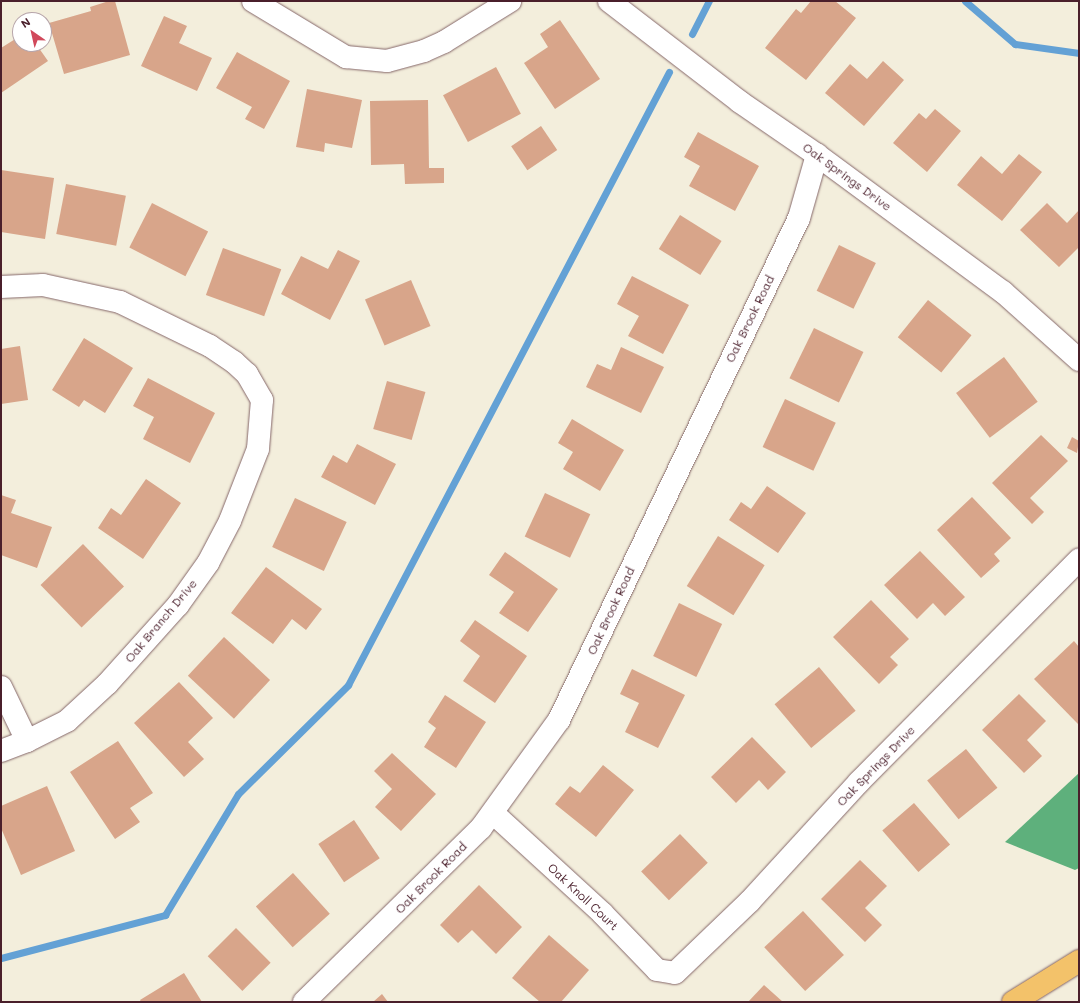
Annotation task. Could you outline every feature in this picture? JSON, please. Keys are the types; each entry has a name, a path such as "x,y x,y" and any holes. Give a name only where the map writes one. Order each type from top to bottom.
{"highway":[{"path":"1013,1002 1079,961"}],"street":[{"path":"253,1 346,57 387,61 424,51 444,42 510,1"},
{"name":"Oak Springs Drive","path":"609,1 740,102 817,155 1003,292 1079,360"},
{"name":"Oak Brook Road","path":"304,1002 476,834 493,813 559,720 799,218 817,155"},
{"name":"Oak Branch Drive","path":"1,287 43,285 120,302 210,346 234,362 247,374 262,400 258,449 230,521 208,563 178,605 107,684 67,721 27,741 1,751"},
{"name":"Oak Springs Drive","path":"675,973 750,901 858,782 1079,560"},
{"path":"1,686 27,741"},
{"name":"Oak Knoll Court","path":"493,813 602,913 657,970 675,973"}],"green space":[{"path":"1079,773 1079,868 1075,870 1005,842"}],"building":[{"path":"109,1 115,1 130,55 64,74 52,33 52,22 91,11 90,7"},
{"path":"811,1 835,1 856,18 806,80 765,48 796,9 801,13"},
{"path":"164,16 187,26 179,43 212,58 197,91 141,66"},
{"path":"560,20 600,79 555,109 524,63 548,47 540,34"},
{"path":"12,41 12,52 42,52 48,61 1,93 1,48"},
{"path":"237,52 290,81 264,129 245,119 252,107 216,88"},
{"path":"883,61 904,80 864,126 825,93 850,64 867,79"},
{"path":"496,67 521,114 468,142 443,95"},
{"path":"307,89 362,100 352,148 325,143 324,152 296,147"},
{"path":"428,100 429,168 444,168 444,183 405,184 404,164 371,165 370,101"},
{"path":"935,109 961,131 927,172 893,143 919,113 926,119"},
{"path":"541,126 557,150 527,170 511,146"},
{"path":"698,132 759,166 735,211 689,186 700,166 684,157"},
{"path":"1019,154 1042,172 1002,221 957,185 981,156 1002,174"},
{"path":"1,170 54,178 45,239 1,232"},
{"path":"66,184 126,196 116,246 56,234"},
{"path":"152,203 208,232 185,276 129,248"},
{"path":"1047,203 1067,223 1079,210 1079,247 1059,267 1020,230"},
{"path":"680,215 722,241 700,275 659,249"},
{"path":"839,245 876,263 853,309 817,291"},
{"path":"223,248 281,269 264,316 206,295"},
{"path":"338,250 360,261 330,320 281,294 301,256 328,269"},
{"path":"632,276 689,305 663,354 628,336 639,316 617,304"},
{"path":"411,280 431,326 385,346 365,300"},
{"path":"928,300 972,335 941,373 898,337"},
{"path":"814,328 863,352 839,402 789,378"},
{"path":"84,338 133,368 105,413 84,400 79,407 52,390"},
{"path":"20,346 28,400 1,404 1,349"},
{"path":"621,347 664,367 641,413 586,387 597,364 611,370"},
{"path":"1004,357 1038,402 990,438 956,393"},
{"path":"148,378 215,413 190,463 143,439 154,417 133,406"},
{"path":"387,381 425,392 412,440 373,429"},
{"path":"785,399 836,423 813,471 763,447"},
{"path":"572,419 624,450 600,491 563,469 573,452 558,443"},
{"path":"1041,435 1068,461 1030,498 1044,512 1032,524 992,483"},
{"path":"1072,437 1079,441 1077,453 1067,448"},
{"path":"357,444 396,464 375,505 321,477 333,455 347,463"},
{"path":"146,479 181,503 143,559 98,528 111,508 121,515"},
{"path":"767,486 806,513 778,553 729,520 741,502 751,509"},
{"path":"545,493 590,514 570,558 525,537"},
{"path":"1,495 16,500 11,513 52,527 37,568 1,555"},
{"path":"972,497 1011,538 994,554 1000,561 981,578 937,530"},
{"path":"295,498 347,522 324,571 272,547"},
{"path":"718,536 765,565 733,615 687,586"},
{"path":"83,544 124,586 82,627 41,585"},
{"path":"920,551 965,597 945,616 933,603 917,619 884,585"},
{"path":"505,552 558,589 528,632 499,613 514,592 489,575"},
{"path":"266,567 322,609 306,630 292,619 273,644 231,613"},
{"path":"871,600 909,639 890,657 898,665 879,684 833,637"},
{"path":"679,603 722,624 696,677 653,656"},
{"path":"475,620 527,656 495,703 463,681 480,656 460,641"},
{"path":"224,637 270,680 234,719 188,676"},
{"path":"1074,641 1079,647 1078,724 1034,679"},
{"path":"819,667 856,711 811,748 775,704"},
{"path":"632,669 685,695 658,748 625,732 639,703 620,694"},
{"path":"179,682 213,718 188,742 204,759 184,777 134,723"},
{"path":"1019,694 1046,721 1027,740 1042,756 1024,773 982,730"},
{"path":"445,695 486,722 456,768 424,747 436,728 428,722"},
{"path":"752,737 786,772 768,790 759,780 736,803 711,777"},
{"path":"118,741 153,793 130,808 140,822 115,839 70,772"},
{"path":"966,749 997,788 959,819 927,780"},
{"path":"392,753 436,794 401,831 375,807 392,789 374,771"},
{"path":"603,765 634,790 596,837 555,804 570,786 580,793"},
{"path":"47,786 75,851 21,875 1,828 1,806"},
{"path":"914,803 950,845 918,872 882,831"},
{"path":"354,820 380,858 344,882 318,844"},
{"path":"680,834 708,863 669,900 641,872"},
{"path":"860,860 887,886 865,908 882,925 865,942 821,899"},
{"path":"293,873 330,914 293,947 256,906"},
{"path":"479,885 522,927 496,954 472,930 458,943 440,925"},
{"path":"803,911 844,955 805,991 764,947"},
{"path":"236,928 271,963 242,991 208,956"},
{"path":"549,935 589,970 561,1002 540,1002 512,978"},
{"path":"184,973 202,1002 141,1002 140,1000"},
{"path":"764,985 783,1002 748,1002"},
{"path":"382,994 388,1002 373,1002"}],"waterway":[{"path":"692,34 709,1"},
{"path":"965,1 1015,44 1079,53"},
{"path":"1,958 165,915 238,794 348,685 669,72"}]}
